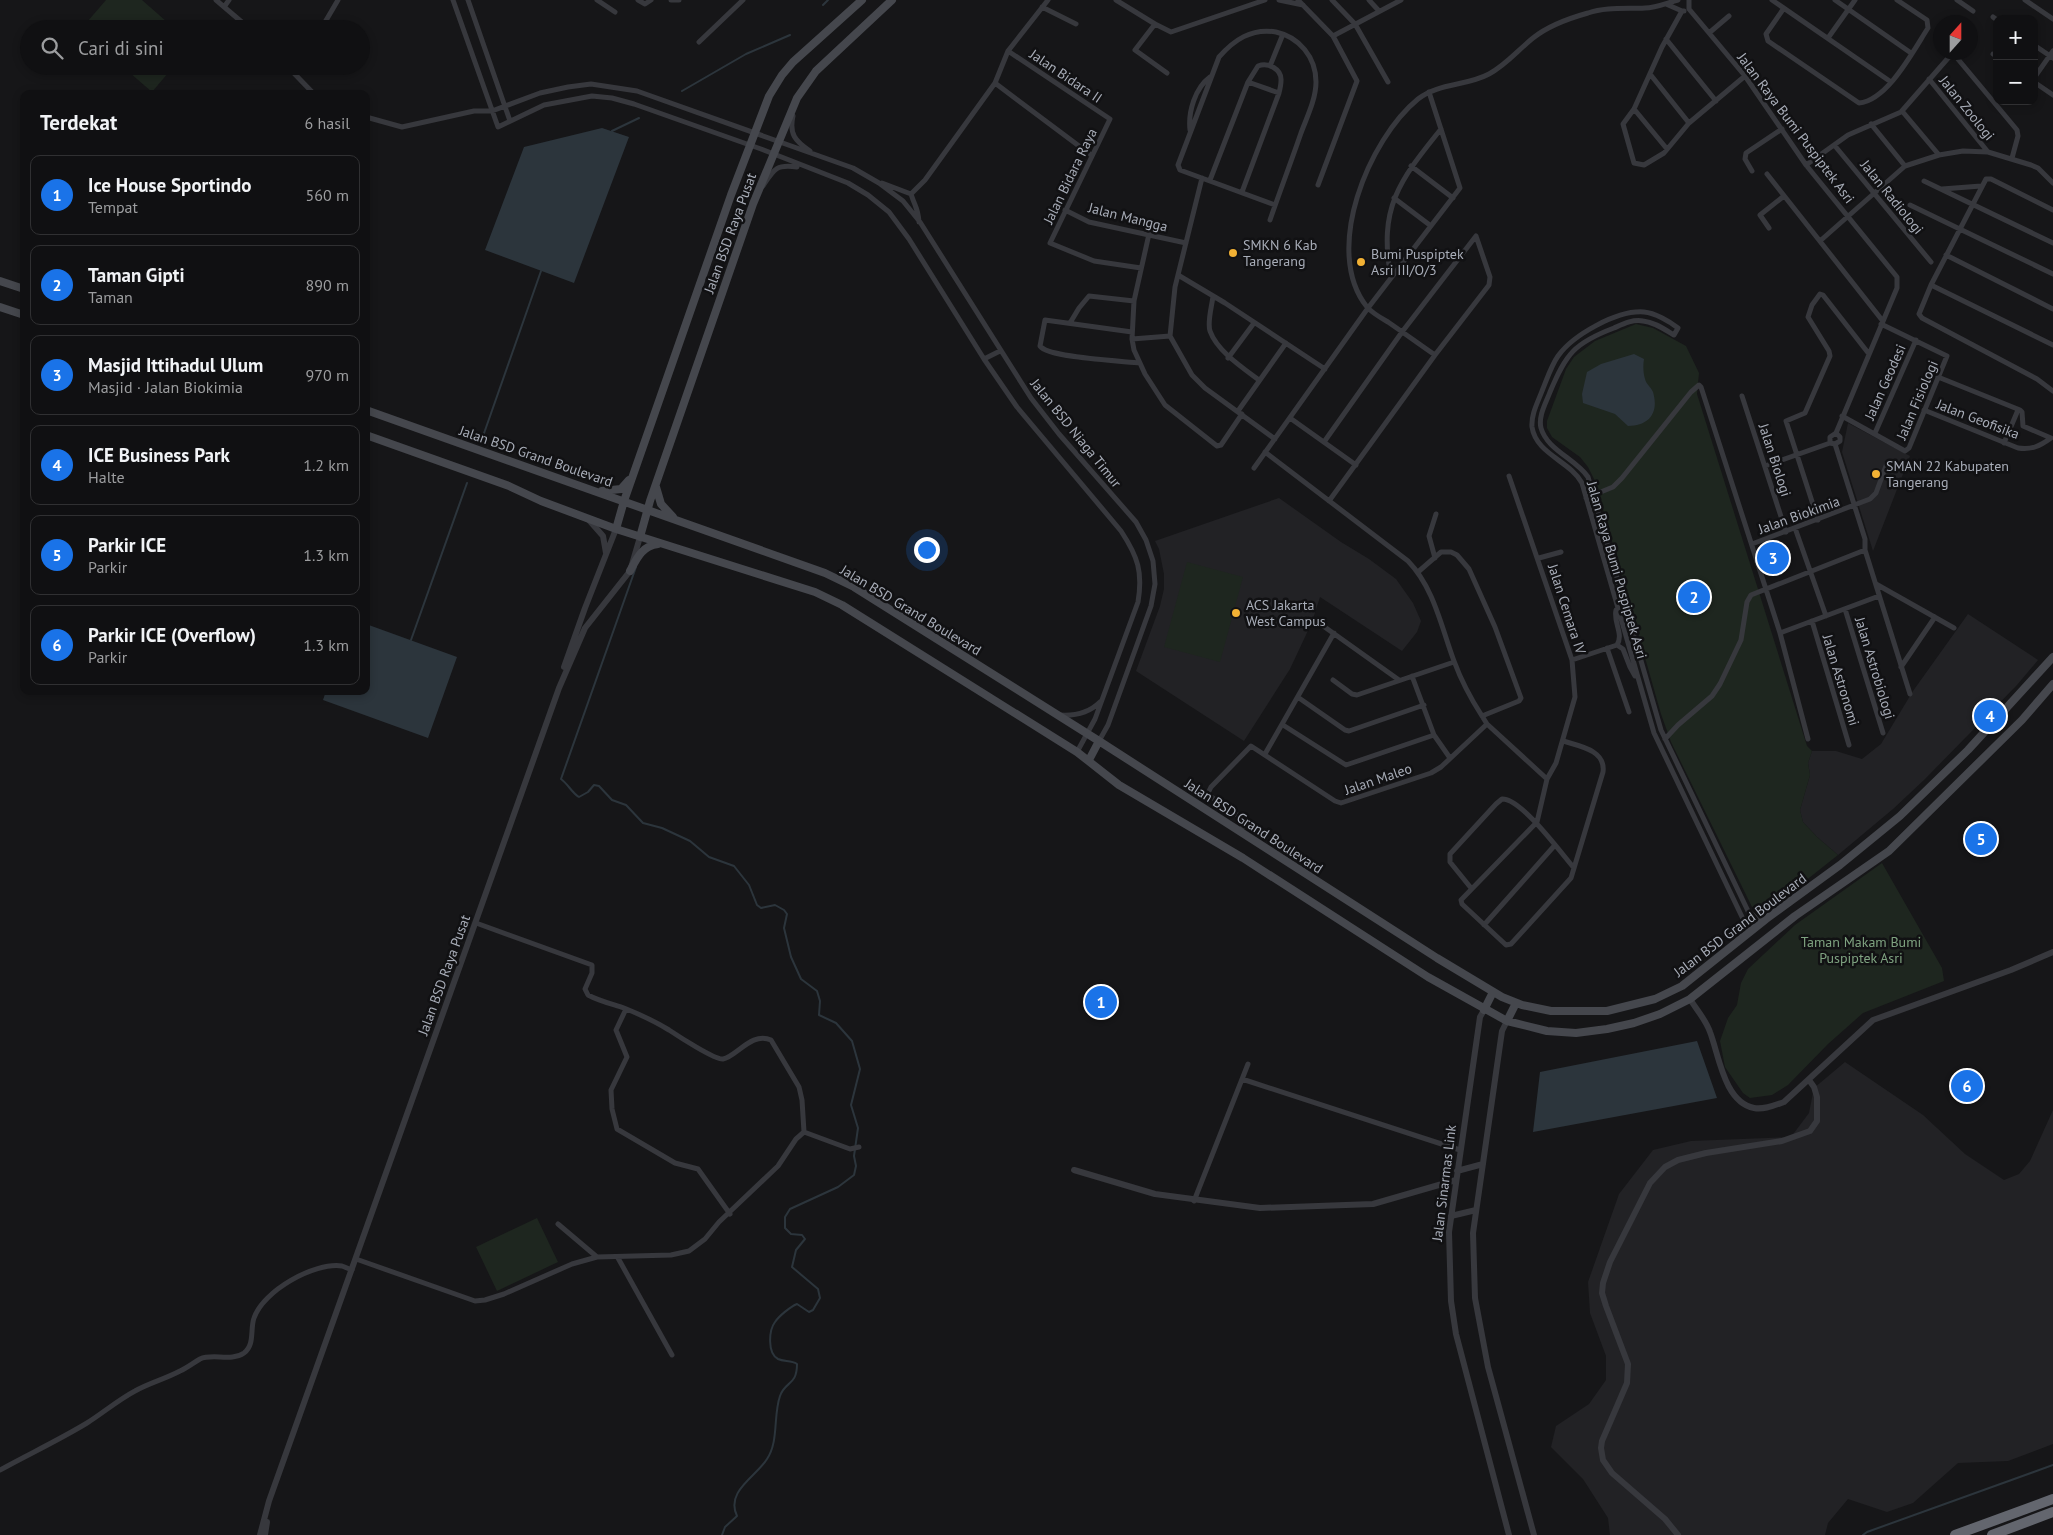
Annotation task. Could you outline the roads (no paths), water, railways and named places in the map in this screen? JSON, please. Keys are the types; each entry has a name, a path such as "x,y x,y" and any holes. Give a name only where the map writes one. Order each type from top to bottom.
{"highway":[{"path":"1955,1535 2053,1500"},
{"path":"1995,1534 2053,1512"},
{"path":"1995,1534 2053,1518"}],"main road":[{"name":"Jalan BSD Raya Pusat","path":"616,529 632,476 749,145 769,96 787,68 862,0"},
{"name":"Jalan BSD Raya Pusat","path":"640,537 656,485 753,204 772,154 797,98 816,71 892,0"},
{"path":"0,281 20,288"},
{"path":"0,307 20,314"},
{"name":"Jalan BSD Grand Boulevard","path":"370,411 825,573 854,587 1493,992 1516,1002 1551,1011 1607,1011 1656,999 1682,986 1766,919 1840,865 1905,811 1968,750 2053,657"},
{"name":"Jalan BSD Grand Boulevard","path":"370,436 510,486 542,501 616,529 815,592 842,605 1077,752 1119,785 1243,858 1428,977 1484,1010 1507,1021 1547,1031 1576,1033 1634,1023 1660,1014 1690,999 1795,916 1889,851 2016,726 2053,684"},
{"path":"598,492 621,489 632,476"},
{"path":"656,485 658,498 664,509 677,520"},
{"path":"630,571 640,552 648,546 656,544 670,546"},
{"path":"1089,760 1099,741"},
{"path":"1484,1010 1493,992"},
{"path":"1507,1021 1516,1002"}],"street":[{"path":"216,0 240,20"},
{"path":"224,6 229,0"},
{"path":"326,20 338,0"},
{"path":"453,0 492,111"},
{"path":"468,0 510,121"},
{"path":"597,0 614,12"},
{"path":"638,0 645,4 651,0"},
{"path":"671,0 679,0"},
{"path":"700,42 743,0"},
{"path":"912,194 925,180 995,83 1008,51 1048,0"},
{"path":"1116,0 1171,32 1264,0"},
{"path":"1279,0 1303,5"},
{"path":"1298,0 1333,36 1357,81 1318,186"},
{"path":"1332,0 1355,24 1388,82"},
{"path":"1369,0 1379,11"},
{"path":"1333,36 1401,0"},
{"path":"1435,355 1368,308 1357,292 1352,275 1349,252 1351,222 1357,196 1366,168 1388,132 1418,99 1429,92 1471,82 1489,74 1501,67 1541,33 1589,12 1617,8 1646,8 1678,0"},
{"path":"1689,0 1689,9 1682,12 1666,39 1634,109 1623,124 1634,163 1638,165 1648,164 1666,150 1689,123 1745,76"},
{"path":"1772,0 1891,82"},
{"path":"1835,0 1911,53"},
{"path":"1828,38 1855,0"},
{"path":"1784,8 1766,34 1768,41 1859,103 1881,93 1891,82 1928,28 1926,20 1897,0"},
{"path":"1958,0 1973,11"},
{"path":"2025,0 2053,19"},
{"path":"1666,4 1682,12"},
{"path":"1042,7 1076,24"},
{"name":"Jalan Raya Bumi Puspiptek Asri","path":"1689,9 1745,76 1806,165 1897,277 1897,288 1836,433 1830,436 1833,443"},
{"path":"1709,33 1730,16"},
{"path":"1155,24 1135,50 1167,73"},
{"path":"1270,220 1310,110 1316,74 1306,50 1294,39 1283,34 1257,31 1231,43 1219,57 1210,77 1201,85 1192,104 1190,132 1178,168 1275,205"},
{"path":"1270,66 1283,34"},
{"path":"1666,39 1716,101"},
{"path":"2038,47 2052,55 2038,74"},
{"name":"Jalan Bidara II","path":"1008,51 1110,121"},
{"path":"1806,165 1848,135 1902,111 1949,57 1953,56 1957,58 2017,130 2018,136 2012,158"},
{"path":"1210,180 1248,82 1258,66 1270,66 1276,69 1282,80 1279,93 1242,192"},
{"path":"1650,74 1689,123"},
{"path":"296,75 310,90"},
{"name":"Jalan Zoologi","path":"1929,79 1988,152"},
{"path":"1248,82 1279,93"},
{"path":"995,83 1091,155"},
{"path":"2038,83 2053,95"},
{"name":"Jalan BSD Niaga Timur","path":"370,118 402,127 474,111 492,111 540,93 568,87 591,84 615,87 637,91 853,168 879,182 903,201 920,222 1031,398 1059,434 1136,522 1146,540 1153,561 1155,584 1152,606 1108,725 1099,741"},
{"path":"1254,468 1368,308 1460,188 1429,92"},
{"name":"Jalan BSD Niaga Timur","path":"492,111 498,127 544,105 570,99 599,97 634,104 848,183 868,195 889,212 909,239 984,359 1017,407 1121,531 1132,547 1139,564 1141,584 1138,602 1095,719 1077,752"},
{"path":"797,98 791,125 792,134 796,141 814,155"},
{"path":"1634,109 1666,150"},
{"path":"1902,111 1938,155"},
{"name":"Jalan Bidara Raya","path":"1110,121 1091,155 1050,241 1088,260 1141,268"},
{"path":"1871,124 1905,166"},
{"path":"1391,278 1387,236 1389,214 1394,198 1411,166 1441,129"},
{"path":"1752,171 1745,159 1746,153 1782,129"},
{"name":"Jalan Radiologi","path":"1835,146 1931,262"},
{"path":"1820,241 1905,166 1938,155 1963,151 1988,152 2012,158 2038,168 2053,183"},
{"path":"753,204 772,171 779,167 787,166 805,168"},
{"path":"1411,166 1453,198"},
{"path":"1767,174 1882,322"},
{"path":"1202,178 1172,302 1170,336 1192,374 1205,388 1275,438"},
{"path":"2053,210 1991,179 1986,179 1959,229 1920,310 1922,318 2037,379 2053,391"},
{"path":"1924,181 2053,243"},
{"path":"879,182 912,194"},
{"path":"1941,189 1982,186"},
{"path":"912,194 918,207 920,222"},
{"path":"1769,228 1760,215 1784,196"},
{"path":"1394,198 1431,226"},
{"path":"1910,205 2053,274"},
{"name":"Jalan Mangga","path":"1065,210 1089,222 1186,243"},
{"path":"1149,234 1134,301 1132,332 1134,350 1165,405 1217,446 1221,445 1259,380 1286,343"},
{"path":"1324,442 1402,332 1476,236 1490,277 1489,285 1435,355 1329,501"},
{"path":"1946,255 2053,309"},
{"path":"1178,275 1325,369"},
{"path":"1931,285 2053,346"},
{"path":"1818,520 1786,420 1804,413 1830,356 1829,351 1808,317 1820,294 1823,295 1869,354"},
{"path":"1070,323 1078,308 1089,296 1134,301"},
{"path":"1213,296 1210,330 1228,358 1259,380"},
{"name":"Jalan Raya Bumi Puspiptek Asri","path":"1744,937 1746,929 1744,921 1654,733 1580,479 1542,446 1536,438 1532,420 1558,355 1588,329 1622,315 1640,312 1654,315 1678,327 1674,335 1651,322 1634,320 1582,342 1564,360 1541,414 1541,429 1547,440 1585,473 1594,495 1654,708 1665,739 1748,911 1755,917 1766,919"},
{"path":"1132,332 1045,320 1040,348 1061,355 1140,363"},
{"name":"Jalan Fisiologi","path":"1842,416 1907,451 1946,359 1946,354 1882,322"},
{"path":"1228,358 1254,323"},
{"path":"1132,338 1170,336"},
{"name":"Jalan Geodesi","path":"1875,433 1916,340"},
{"path":"984,359 1000,351"},
{"name":"Jalan Geofisika","path":"1938,377 2022,412 2023,426 2052,437"},
{"path":"1586,498 1613,487 1691,392 1699,386 1780,634 1808,739"},
{"name":"Jalan Biologi","path":"1742,396 1786,532"},
{"name":"Jalan Geofisika","path":"1924,410 2004,443 2026,449 2039,446 2052,437"},
{"path":"2004,443 2018,410"},
{"path":"1290,418 1356,465"},
{"path":"1765,466 1833,443 1865,539 1865,550 1910,694"},
{"path":"1265,452 1408,561 1418,572 1442,624 1454,662 1482,716 1488,724 1547,779"},
{"name":"Jalan Biokimia","path":"1752,544 1866,502 1875,495 1886,463"},
{"name":"Jalan Cemara IV","path":"1509,476 1539,558 1572,660 1575,696 1563,741 1552,772 1547,779 1537,822"},
{"path":"1434,558 1429,536 1436,514"},
{"path":"586,518 603,536 606,557"},
{"path":"1795,528 1826,616"},
{"path":"559,688 562,673 584,608 616,529"},
{"path":"559,688 585,628 630,571 640,537"},
{"path":"1665,739 1678,725 1712,696 1720,684 1741,640 1749,597 1810,570 1865,550"},
{"path":"1418,572 1441,552 1451,552 1457,555 1469,569 1495,627 1521,696 1519,701 1482,716"},
{"path":"1539,558 1561,552"},
{"path":"1875,584 1954,628"},
{"path":"1780,634 1879,596"},
{"path":"1617,608 1615,617 1620,638 1617,645"},
{"name":"Jalan Astrobiologi","path":"1845,609 1884,733"},
{"path":"1901,667 1936,617"},
{"name":"Jalan Astronomi","path":"1812,622 1849,745"},
{"path":"1319,623 1399,680"},
{"path":"1265,754 1299,698 1334,633"},
{"path":"1572,660 1617,645 1623,648 1630,667 1637,678"},
{"path":"1608,648 1629,712"},
{"path":"1333,680 1352,694 1357,695 1454,662"},
{"path":"1412,676 1434,735 1450,758"},
{"name":"Jalan BSD Raya Pusat","path":"270,1501 559,688"},
{"path":"1299,698 1349,731 1424,705"},
{"path":"1057,715 1072,716 1084,713 1092,710 1103,699"},
{"name":"Jalan Maleo","path":"1240,832 1246,821 1208,793 1211,786 1251,746 1335,801 1341,803 1441,768 1488,724"},
{"path":"1283,725 1346,765 1434,735"},
{"path":"1537,822 1462,897 1462,904 1506,945 1511,944 1569,880 1603,772 1604,766 1592,750 1563,741"},
{"path":"1667,759 1674,756"},
{"path":"1471,888 1450,862 1450,854 1502,799 1506,799 1537,822 1574,868"},
{"path":"1484,925 1555,845"},
{"path":"476,923 592,965 592,973 585,989 586,993 599,1000 626,1009 664,1028 691,1045 723,1059 740,1047 757,1039 771,1040 799,1087 802,1100 804,1132"},
{"path":"1690,999 1710,1029 1719,1064 1733,1093 1741,1103 1755,1108 1767,1108 1784,1102 1867,1025 1880,1016 2011,970 2053,952"},
{"path":"626,1009 616,1030 627,1057 611,1090 612,1109 617,1129 675,1163 698,1170 730,1214"},
{"name":"Jalan Sinarmas Link","path":"1484,1010 1480,1017 1457,1171 1451,1216 1449,1267 1451,1301 1456,1334 1509,1535"},
{"path":"1507,1021 1502,1031 1476,1210 1473,1266 1480,1329 1534,1535"},
{"path":"1194,1201 1248,1064"},
{"path":"1242,1079 1460,1150"},
{"path":"1678,1535 1665,1519 1612,1474 1601,1453 1602,1440 1627,1382 1628,1374 1628,1364 1602,1293 1605,1274 1650,1183 1665,1167 1678,1160 1706,1153 1782,1140 1810,1131 1817,1122 1817,1110 1815,1092 1809,1080"},
{"path":"804,1132 843,1148 856,1148"},
{"path":"356,1259 475,1301 504,1294 572,1264 597,1257 618,1258 686,1252 705,1239 719,1222 730,1214 778,1166 796,1139 804,1132"},
{"path":"1457,1171 1483,1164"},
{"path":"1074,1170 1155,1194 1194,1201 1260,1208 1373,1204 1456,1180"},
{"path":"1451,1216 1476,1210"},
{"path":"558,1224 597,1257"},
{"path":"618,1258 672,1355"},
{"path":"0,1470 85,1424 132,1392 181,1371 198,1360 207,1357 239,1356 246,1352 250,1346 254,1318 258,1310 268,1297 287,1282 305,1273 322,1268 340,1266 352,1270"},
{"path":"260,1535 270,1501"},
{"path":"265,1535 270,1501"}],"waterway":[{"path":"823,5 828,0"},
{"path":"682,91 746,54 790,35"},
{"path":"612,131 639,118"},
{"path":"482,439 541,271"},
{"path":"411,640 467,483"},
{"path":"636,567 561,779 579,797 588,792 594,785 599,786 612,800 626,805 643,823 662,828 690,841 709,857 734,866 749,885 757,905 761,908 775,905 784,910 787,914 784,928 791,957 801,979 817,991 820,1001 819,1015 836,1023 852,1041 860,1069 851,1105 858,1128 854,1156 856,1166 854,1175 838,1187 790,1209 785,1217 785,1228 791,1234 802,1235 805,1239 796,1250 792,1267 818,1289 820,1298 813,1310 809,1312 797,1304 791,1307 782,1314 773,1326 770,1336 772,1352 778,1359 797,1364 795,1376 780,1396 771,1452 739,1491 734,1507 737,1516 725,1527 722,1535"},
{"path":"1863,1535 2053,1465"}],"place":[{"name":"SMKN 6 Kab Tangerang","path":"1233,253"},
{"name":"Bumi Puspiptek Asri III/O/3","path":"1361,262"},
{"name":"SMAN 22 Kabupaten Tangerang","path":"1876,474"},
{"name":"Masjid Ittihadul Ulum","path":"1773,558"},
{"name":"Taman Gipti","path":"1694,597"},
{"name":"ACS Jakarta West Campus","path":"1236,613"},
{"name":"ICE Business Park","path":"1990,716"},
{"name":"Parkir ICE","path":"1981,839"},
{"name":"Ice House Sportindo","path":"1101,1002"},
{"name":"Parkir ICE (Overflow)","path":"1967,1086"}],"park label":[{"name":"Taman Makam Bumi Puspiptek Asri","path":"1861,950"}]}
